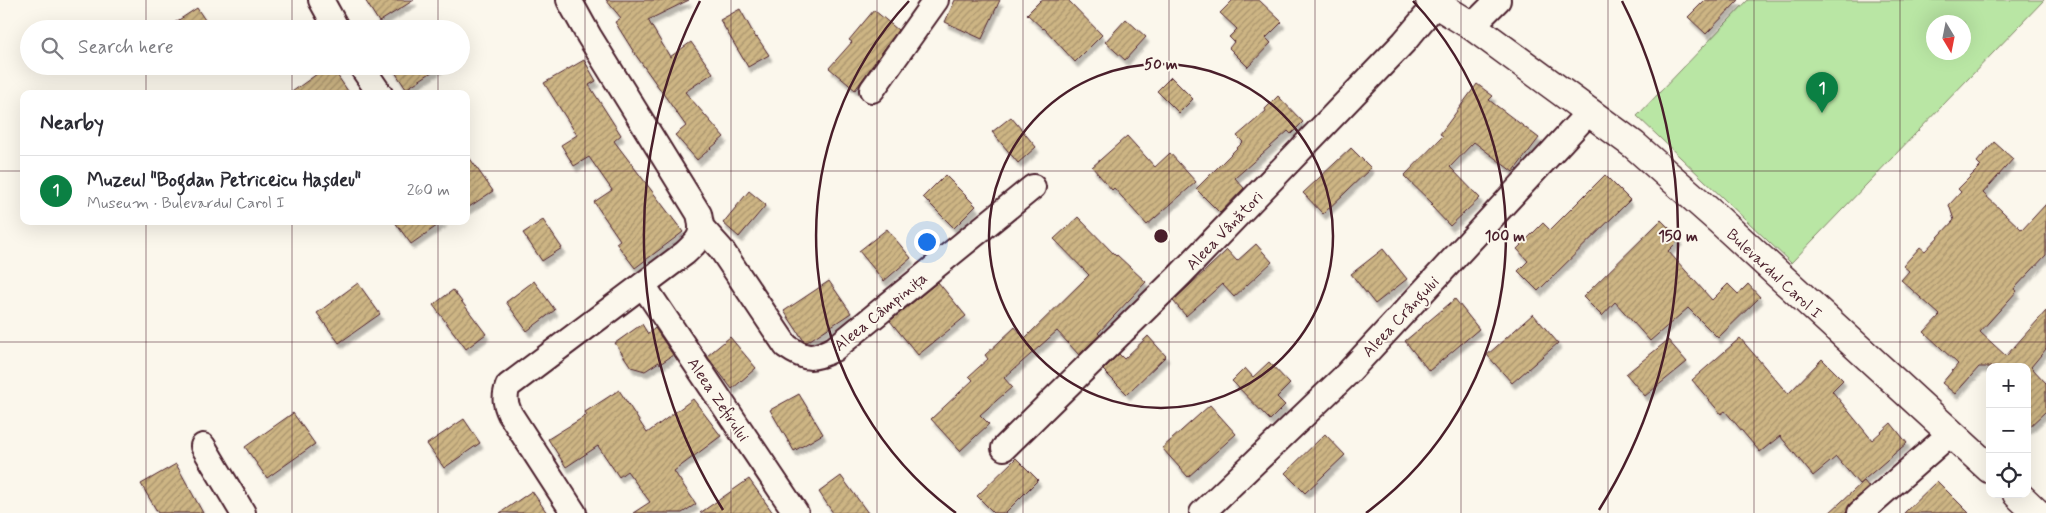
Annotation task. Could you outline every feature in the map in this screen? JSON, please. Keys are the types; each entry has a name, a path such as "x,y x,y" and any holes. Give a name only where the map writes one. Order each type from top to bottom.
{"main road":[{"name":"Bulevardul Carol I","path":"1433,2 1472,26 1634,145 1720,221 1986,465"},
{"path":"2021,498 2037,513"}],"street":[{"path":"322,0 332,20"},
{"path":"569,0 589,36 699,214 703,229 698,241 685,253 516,378 508,386 504,395 510,414 574,513"},
{"path":"872,90 936,0"},
{"path":"1472,26 1498,0"},
{"name":"Aleea Vânători","path":"1004,448 1180,275 1404,42 1433,2"},
{"path":"368,75 377,90"},
{"name":"Aleea Crângului","path":"1202,513 1347,374 1590,111"},
{"name":"Aleea Câmpinița","path":"703,229 721,249 786,346 801,356 816,358 834,349 1033,187"},
{"name":"Aleea Zefirului","path":"643,285 796,513"},
{"path":"1860,513 1951,434"},
{"path":"203,446 243,513"}],"green space":[{"path":"1748,0 2044,0 1791,263 1637,116"}],"building":[{"path":"365,0 414,0 382,20 378,20"},
{"path":"606,0 689,0 648,20 670,57 691,42 713,73 685,92 724,137 697,160 675,135 686,126 635,54 615,22 621,18"},
{"path":"955,0 1000,0 982,39 945,22"},
{"path":"1041,0 1068,0 1102,35 1075,62 1044,28 1027,14"},
{"path":"1233,0 1259,0 1282,22 1266,38 1271,43 1248,67 1229,48 1234,42 1229,37 1237,29 1220,13"},
{"path":"1705,0 1739,0 1706,34 1688,17"},
{"path":"197,8 205,20 179,20"},
{"path":"740,9 756,38 769,55 748,67 720,20"},
{"path":"874,10 898,30 855,90 829,68 852,42 849,40"},
{"path":"1126,19 1146,37 1125,60 1105,42"},
{"path":"584,60 596,81 589,85 621,135 614,141 683,232 635,268 616,243 620,240 594,202 612,190 589,157 574,166 561,145 577,135 544,83"},
{"path":"315,75 337,75 347,90 295,90"},
{"path":"397,75 427,75 406,89"},
{"path":"1171,77 1193,99 1179,113 1157,91"},
{"path":"1477,84 1493,96 1489,100 1539,138 1513,172 1474,142 1450,167 1480,198 1450,226 1431,206 1433,204 1404,176 1443,136 1440,134"},
{"path":"1278,96 1303,122 1291,134 1288,131 1235,178 1244,188 1220,213 1196,189 1243,142 1237,136 1266,111 1265,109"},
{"path":"1011,117 1036,147 1018,163 992,132"},
{"path":"1127,136 1155,167 1170,153 1196,182 1147,225 1114,188 1112,190 1092,167"},
{"path":"1994,142 2013,159 1983,193 2022,230 2046,204 2046,255 2014,289 2017,291 1980,332 2006,356 2046,311 2046,349 2031,367 2031,363 1986,363 1986,367 1979,367 1955,394 1942,383 1958,364 1924,332 1940,315 1901,280 1909,271 1903,266 1920,247 1925,251 1954,220 1949,205 1961,192 1958,189 1981,166 1977,162"},
{"path":"1351,148 1371,168 1323,214 1303,193"},
{"path":"470,159 493,191 470,206"},
{"path":"945,175 976,206 954,228 923,197"},
{"path":"1605,175 1630,200 1538,291 1518,271 1528,261 1517,249 1543,223 1550,230"},
{"path":"749,191 766,205 739,237 723,223"},
{"path":"1078,217 1116,256 1146,282 1098,333 1100,335 1079,355 1057,331 1004,378 1012,387 980,415 989,424 960,451 931,419 973,380 969,376 988,359 985,355 1015,327 1025,338 1089,275 1054,239"},
{"path":"543,220 562,248 542,261 523,233"},
{"path":"1661,220 1680,239 1668,251 1712,300 1728,284 1738,294 1748,284 1760,297 1718,338 1688,308 1650,341 1615,302 1602,316 1583,297"},
{"path":"397,225 438,225 411,244"},
{"path":"887,229 911,258 884,281 859,251"},
{"path":"1256,244 1272,262 1234,297 1222,284 1186,316 1173,301 1227,250 1237,261"},
{"path":"1383,249 1407,279 1375,304 1351,274"},
{"path":"534,281 555,310 527,331 506,302"},
{"path":"829,281 851,313 807,342 804,341 784,311"},
{"path":"938,282 966,316 918,355 890,321"},
{"path":"358,283 380,314 339,343 317,313"},
{"path":"453,290 486,334 466,349 433,305"},
{"path":"1455,299 1479,329 1429,371 1405,341"},
{"path":"1533,314 1558,343 1512,383 1487,355"},
{"path":"642,324 648,334 655,328 673,355 645,371 631,367 615,343"},
{"path":"1148,336 1166,356 1127,394 1103,370 1119,354 1124,359"},
{"path":"730,337 756,368 732,389 707,356"},
{"path":"1740,338 1788,394 1822,359 1843,380 1832,391 1872,440 1891,423 1907,443 1859,484 1836,457 1813,476 1780,436 1760,452 1725,411 1721,414 1692,380"},
{"path":"1668,340 1687,362 1645,396 1626,374"},
{"path":"1269,362 1290,384 1277,397 1285,405 1270,420 1232,381 1245,368 1253,377"},
{"path":"2031,367 2046,383 2046,411 2031,425"},
{"path":"619,390 647,433 693,399 721,436 674,471 696,504 682,513 633,513 650,502 627,471 619,477 598,446 566,467 548,439 587,415 585,412"},
{"path":"799,394 823,434 794,451 770,410"},
{"path":"1210,405 1236,434 1188,477 1162,448"},
{"path":"293,413 315,444 267,478 245,447"},
{"path":"464,419 480,443 444,468 427,444"},
{"path":"1325,434 1345,455 1305,493 1285,473"},
{"path":"1016,458 1038,480 1005,513 994,513 977,496"},
{"path":"176,464 203,513 158,513 141,484"},
{"path":"841,476 868,513 833,513 819,492"},
{"path":"749,479 773,513 700,513"},
{"path":"1864,481 1869,487 1851,503 1847,513 1829,513"},
{"path":"1937,481 1969,513 1904,513"},
{"path":"532,491 547,513 500,513"}],"place":[{"name":"Muzeul \"Bogdan Petriceicu Hașdeu\"","path":"1822,113"}]}
